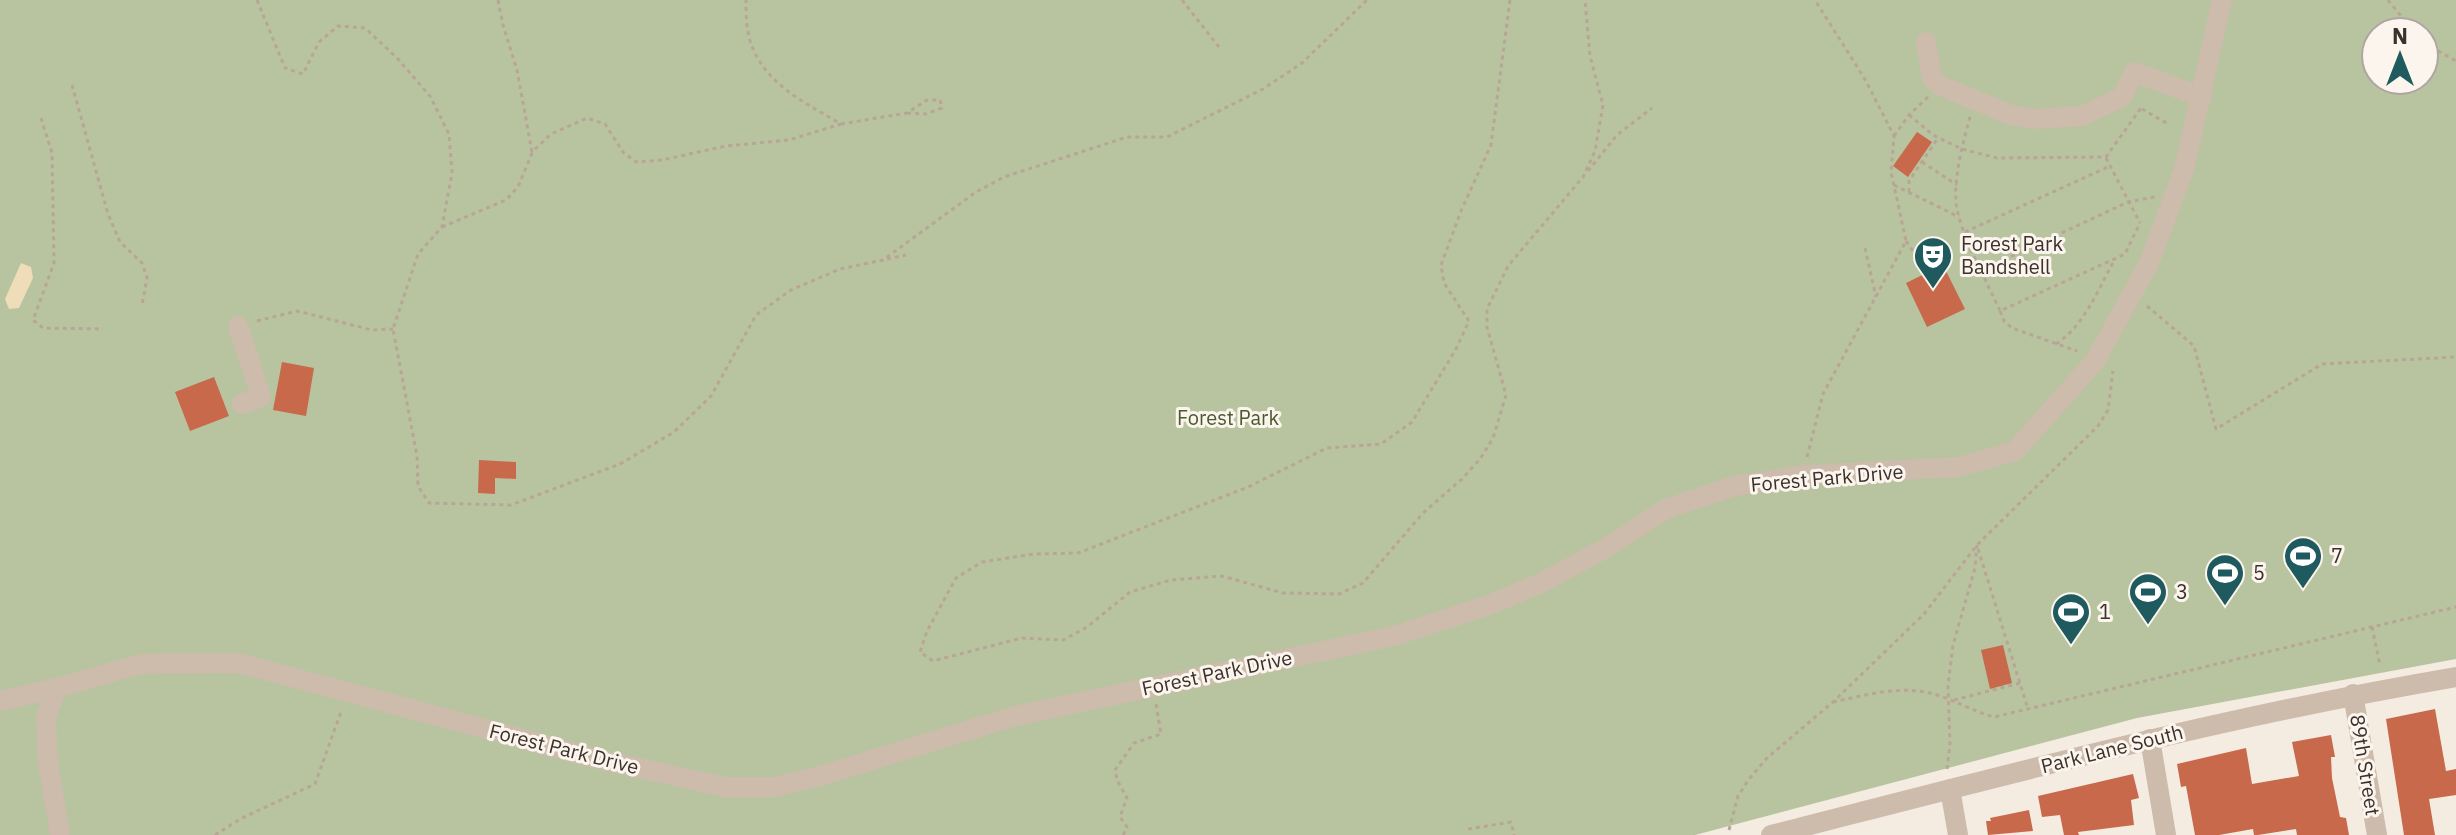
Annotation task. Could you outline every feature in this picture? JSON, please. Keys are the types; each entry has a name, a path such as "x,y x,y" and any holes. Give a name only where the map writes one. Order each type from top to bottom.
{"street":[{"name":"Forest Park Drive","path":"0,701 140,664 239,663 594,758 725,787 775,787 1015,716 1394,636 1489,605 1541,583 1604,549 1666,509 1734,486 1804,475 1959,467 2015,451 2095,361 2149,263 2184,169 2222,0"},
{"path":"1926,42 1932,78 1941,86 2011,115 2036,119 2082,116 2122,97 2134,72 2202,97"},
{"path":"238,326 261,397 242,404"},
{"name":"Park Lane South","path":"1771,835 2150,739 2353,694 2456,677"},
{"path":"57,688 46,717 46,729 48,764 60,835"},
{"name":"89th Street","path":"2353,694 2377,835"},
{"path":"2150,739 2166,835"},
{"path":"1950,789 1958,835"}],"path":[{"path":"257,0 285,68 303,74 319,42 338,26 365,28 397,58 430,96 449,134 452,173 442,227"},
{"path":"498,0 517,70 532,152"},
{"path":"746,0 748,32 758,62 774,81 841,124"},
{"path":"1182,0 1219,47"},
{"path":"883,260 976,192 1004,177 1127,137 1167,137 1263,89 1302,63 1367,0"},
{"path":"1510,0 1491,145 1441,265 1444,283 1469,321 1456,349 1412,422 1381,444 1327,448 1248,487 1078,553 1034,554 982,562 956,578 927,631 920,652 933,661 1022,638 1063,640 1087,627 1130,592 1171,580 1222,576 1283,593 1339,594 1363,583 1423,513 1471,469 1493,438 1506,395 1487,327 1487,309 1508,266 1617,135 1652,108"},
{"path":"1583,177 1595,151 1603,105 1590,56 1585,0"},
{"path":"1815,0 1866,81 1894,136"},
{"path":"2388,0 2401,16"},
{"path":"72,85 108,214 120,242 142,263 147,278 142,305"},
{"path":"1921,263 1906,241 1891,172 1894,136 1909,115 1941,86"},
{"path":"906,255 840,269 791,290 756,315 711,396 674,432 620,464 511,505 429,503 418,486 417,456 393,329 418,254 442,227 506,200 518,187 532,152 551,134 587,118 605,124 623,152 636,162 662,160 726,146 789,140 841,124 907,113 926,114 942,108 940,100 927,100 907,113"},
{"path":"2106,157 2141,108"},
{"path":"1909,115 1938,138 1962,149 1997,158 2106,157"},
{"path":"1970,117 1962,149 1956,199 1959,217 2004,321 2012,328 2077,351"},
{"path":"41,118 52,153 54,263 33,320 43,328 103,329"},
{"path":"1909,192 1909,181 1938,138"},
{"path":"2106,157 2145,233"},
{"path":"1922,162 1957,185"},
{"path":"1965,232 2110,166"},
{"path":"1894,184 1959,217"},
{"path":"1982,270 2128,202 2161,196"},
{"path":"2000,311 2125,254 2140,223"},
{"path":"1807,457 1823,394 1906,241"},
{"path":"1865,248 1876,297"},
{"path":"2056,344 2070,335 2082,320 2115,259"},
{"path":"2132,293 2194,346 2216,429 2322,364 2456,357"},
{"path":"238,326 297,311 372,330 393,329"},
{"path":"1729,830 1738,796 1767,758 1833,702 1924,614 1977,545 2098,426 2108,410 2114,367"},
{"path":"1977,545 2028,709"},
{"path":"1947,766 1950,744 1948,686 1953,645 1975,568 1977,545"},
{"path":"1833,702 1905,689 1936,694 1994,717 2456,607"},
{"path":"2372,627 2380,665"},
{"path":"1950,701 2020,683"},
{"path":"215,835 242,818 315,784 343,705"},
{"path":"1123,835 1127,827 1120,817 1127,798 1115,770 1134,743 1161,734 1157,710"},
{"path":"1468,829 1511,822 1514,835"}],"green space":[{"name":"Forest Park","path":"0,0 2456,0 2456,659 2137,718 1695,835 0,835"}],"sand":[{"path":"21,263 31,267 33,278 19,308 9,309 5,299"}],"building":[{"path":"1917,132 1932,142 1908,177 1893,166"},
{"name":"Forest Park Bandshell","path":"1943,265 1965,309 1927,327 1906,283"},
{"path":"282,362 314,368 306,416 273,410"},
{"path":"214,377 229,416 190,431 175,392"},
{"path":"479,460 516,462 516,479 495,478 495,494 478,493"},
{"path":"2003,645 2012,683 1990,689 1981,650"},
{"path":"2435,709 2446,771 2456,769 2456,795 2429,799 2435,835 2404,835 2386,719"},
{"path":"2331,735 2335,757 2331,757 2332,778 2340,817 2346,818 2349,835 2297,835 2296,829 2254,835 2253,829 2219,835 2195,835 2186,786 2181,787 2177,764 2246,748 2252,784 2299,776 2292,742"},
{"path":"2133,774 2139,798 2131,800 2134,825 2064,835 2060,815 2042,817 2038,796"},
{"path":"2029,810 2033,831 1988,835 1986,821 1991,821 1990,818"}],"place":[{"name":"Forest Park Bandshell","path":"1933,290"},
{"name":"7","path":"2303,590"},
{"name":"5","path":"2225,607"},
{"name":"3","path":"2148,626"},
{"name":"1","path":"2071,646"}]}
